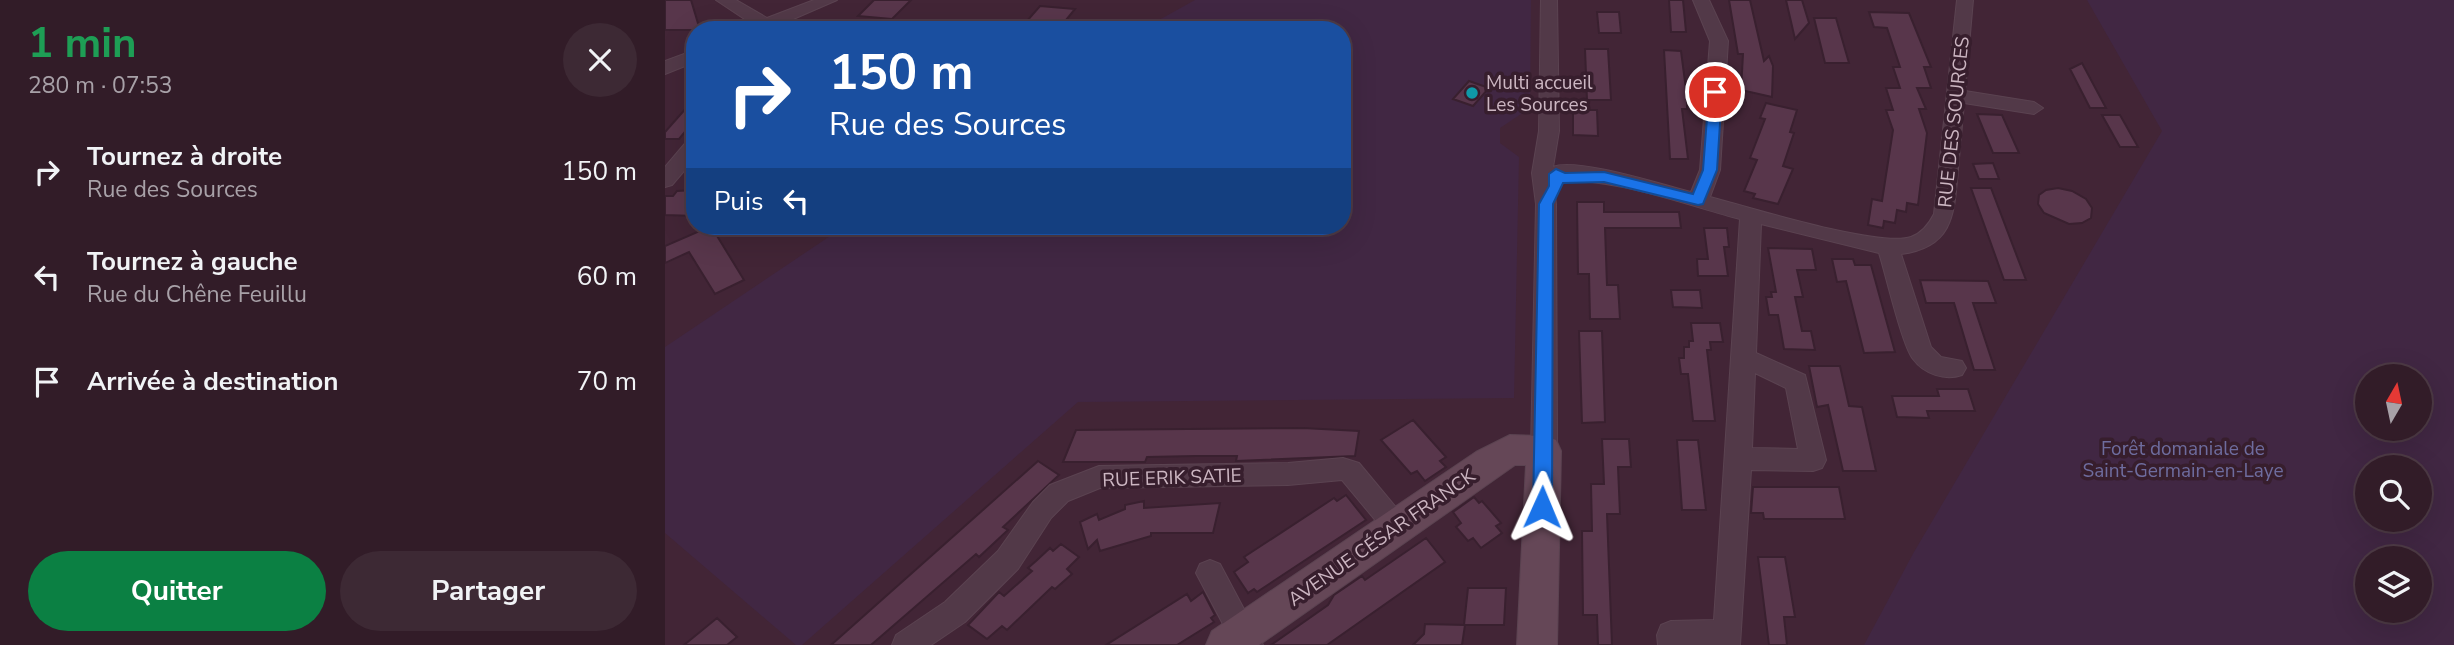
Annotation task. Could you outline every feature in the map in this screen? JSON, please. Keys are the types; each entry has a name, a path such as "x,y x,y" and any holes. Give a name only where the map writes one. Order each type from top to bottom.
{"street":[{"path":"723,0 750,21"},
{"path":"774,21 829,0"},
{"path":"1537,645 1544,451 1546,204 1556,186 1549,174 1556,146 1549,131 1549,0"},
{"path":"1698,200 1710,170 1719,41 1716,27 1701,0"},
{"name":"RUE DES SOURCES","path":"1549,174 1563,178 1604,177 1888,247 1921,245 1939,229 1944,214 1965,0"},
{"path":"794,21 797,12"},
{"path":"665,68 686,59"},
{"path":"1957,96 2033,107"},
{"path":"665,180 686,156"},
{"path":"1672,645 1671,635 1726,640 1739,459 1751,215"},
{"path":"1888,247 1921,352 1935,365 1954,368"},
{"path":"1739,459 1812,460 1797,382 1743,356"},
{"name":"AVENUE CÉSAR FRANCK","path":"1239,642 1395,525 1510,450 1544,451"},
{"name":"RUE ERIK SATIE","path":"906,645 955,612 1008,560 1042,510 1059,493 1099,477 1288,474 1343,469 1350,471 1357,478 1395,525"},
{"path":"1210,573 1239,642"}],"green space":[{"path":"1195,0 1531,0 1530,108 1500,128 1500,143 1519,157 1514,398 1078,402 802,645 796,645 665,533 665,347 832,235 1351,235 1351,21 1157,21"},
{"name":"Forêt domaniale de Saint-Germain-en-Laye","path":"2087,0 2454,0 2454,645 1864,645 1914,552 2162,131"}],"building":[{"path":"665,0 691,0 697,21 686,21 686,30 665,30"},
{"path":"874,0 911,0 892,19 858,16"},
{"path":"1669,0 1683,0 1686,32 1671,32"},
{"path":"1729,0 1750,0 1764,61 1769,56 1773,66 1772,97 1741,90 1743,54 1738,54"},
{"path":"1786,0 1802,0 1809,23 1795,39"},
{"path":"1040,6 1075,9 1065,21 1027,21"},
{"path":"1597,12 1619,12 1621,33 1599,33"},
{"path":"1869,12 1909,13 1931,67 1924,67 1931,88 1917,88 1926,109 1919,109 1927,133 1918,205 1907,203 1906,212 1897,210 1895,223 1884,221 1883,228 1868,225 1872,199 1882,201 1893,130 1886,110 1893,110 1886,88 1900,88 1893,67 1900,67 1887,28 1874,27"},
{"path":"1814,18 1836,18 1849,63 1825,63"},
{"path":"1585,49 1608,49 1611,100 1587,100"},
{"path":"1664,50 1681,51 1687,97 1687,109 1682,109 1688,159 1670,159"},
{"path":"2082,63 2106,108 2090,108 2070,69"},
{"name":"Multi accueil Les Sources","path":"1469,81 1489,88 1473,106 1453,99"},
{"path":"1766,103 1797,110 1790,132 1794,133 1783,166 1793,169 1778,204 1753,198 1755,194 1744,191 1757,160 1750,158 1765,119 1760,118"},
{"path":"686,108 686,131 679,139 665,139 665,132"},
{"path":"1573,110 1597,110 1598,136 1573,135"},
{"path":"1977,114 2002,115 2019,153 1993,153"},
{"path":"2102,115 2120,115 2138,147 2120,147"},
{"path":"1993,163 1999,179 1979,179 1973,164"},
{"path":"1971,188 1991,188 2026,280 2004,280"},
{"path":"2058,188 2072,191 2086,199 2092,208 2091,218 2082,223 2069,224 2044,213 2038,204 2039,195 2046,190"},
{"path":"686,190 686,216 665,215 665,196 673,196 677,191"},
{"path":"1577,202 1604,202 1604,212 1679,212 1681,228 1605,228 1607,285 1618,285 1620,319 1590,319 1589,274 1578,274"},
{"path":"1704,228 1727,228 1729,247 1724,247 1728,276 1698,276 1697,259 1708,259"},
{"path":"690,235 716,235 744,280 715,294 689,252 665,263 665,246"},
{"path":"1768,248 1812,249 1816,270 1797,270 1803,297 1795,297 1802,331 1811,331 1815,350 1784,349 1778,315 1769,315 1766,297 1772,297 1771,292 1776,292"},
{"path":"1832,259 1853,259 1855,265 1871,265 1895,352 1864,353 1846,281 1837,282"},
{"path":"1920,280 1988,281 1996,303 1973,303 1995,370 1974,370 1954,303 1926,303"},
{"path":"1671,290 1700,290 1702,308 1673,307"},
{"path":"1691,323 1720,323 1723,342 1710,342 1711,350 1707,350 1715,421 1693,421 1688,374 1681,374 1679,358 1684,358 1684,347 1689,347 1689,341 1693,341"},
{"path":"1579,331 1602,331 1605,422 1582,423"},
{"path":"1809,366 1840,366 1849,406 1862,407 1876,471 1843,471 1828,405 1817,407"},
{"path":"1937,389 1968,389 1975,411 1927,411 1929,418 1897,417 1892,396 1939,396"},
{"path":"1413,420 1446,457 1440,461 1446,467 1425,481 1417,471 1411,474 1381,440"},
{"path":"1303,428 1359,431 1355,456 1236,461 1237,456 1147,457 1145,462 1063,462 1076,430"},
{"path":"1602,439 1629,439 1631,467 1618,467 1620,514 1607,514 1612,645 1598,645 1597,615 1583,615 1582,531 1592,531 1591,484 1604,484"},
{"path":"1677,440 1698,440 1706,510 1682,510"},
{"path":"1038,461 1059,475 1003,527 1008,530 979,557 976,554 871,645 831,645"},
{"path":"1753,487 1839,487 1845,519 1764,519 1763,513 1751,513"},
{"path":"1346,495 1366,520 1257,592 1254,589 1248,593 1234,572 1248,562 1244,557 1334,498 1337,501"},
{"path":"1474,497 1479,503 1482,501 1501,523 1496,526 1502,533 1481,548 1473,538 1468,541 1456,527 1461,523 1453,512"},
{"path":"1144,501 1144,508 1220,503 1213,533 1151,533 1151,536 1100,551 1097,540 1088,549 1080,522 1097,514 1099,520 1125,509 1125,505"},
{"path":"1426,538 1445,562 1327,645 1271,645 1328,605 1334,595 1362,576 1365,580"},
{"path":"1061,544 1079,557 1067,569 1072,574 1055,589 1052,587 1007,630 1002,626 987,639 968,625 999,592 1004,596 1032,571 1028,568 1050,548 1053,551"},
{"path":"1758,557 1785,557 1795,617 1784,617 1787,645 1769,645"},
{"path":"1468,588 1506,588 1504,625 1464,625"},
{"path":"1203,592 1215,615 1211,618 1214,622 1177,645 1106,645 1187,594 1191,601"},
{"path":"717,618 737,637 727,645 684,645"},
{"path":"1425,624 1465,625 1462,645 1413,645 1424,634"}],"place":[{"name":"Multi accueil Les Sources","path":"1472,93"}],"route":[{"path":"1542,507 1546,204 1556,186 1556,174 1563,178 1604,177 1698,200 1710,170 1715,92"}]}
